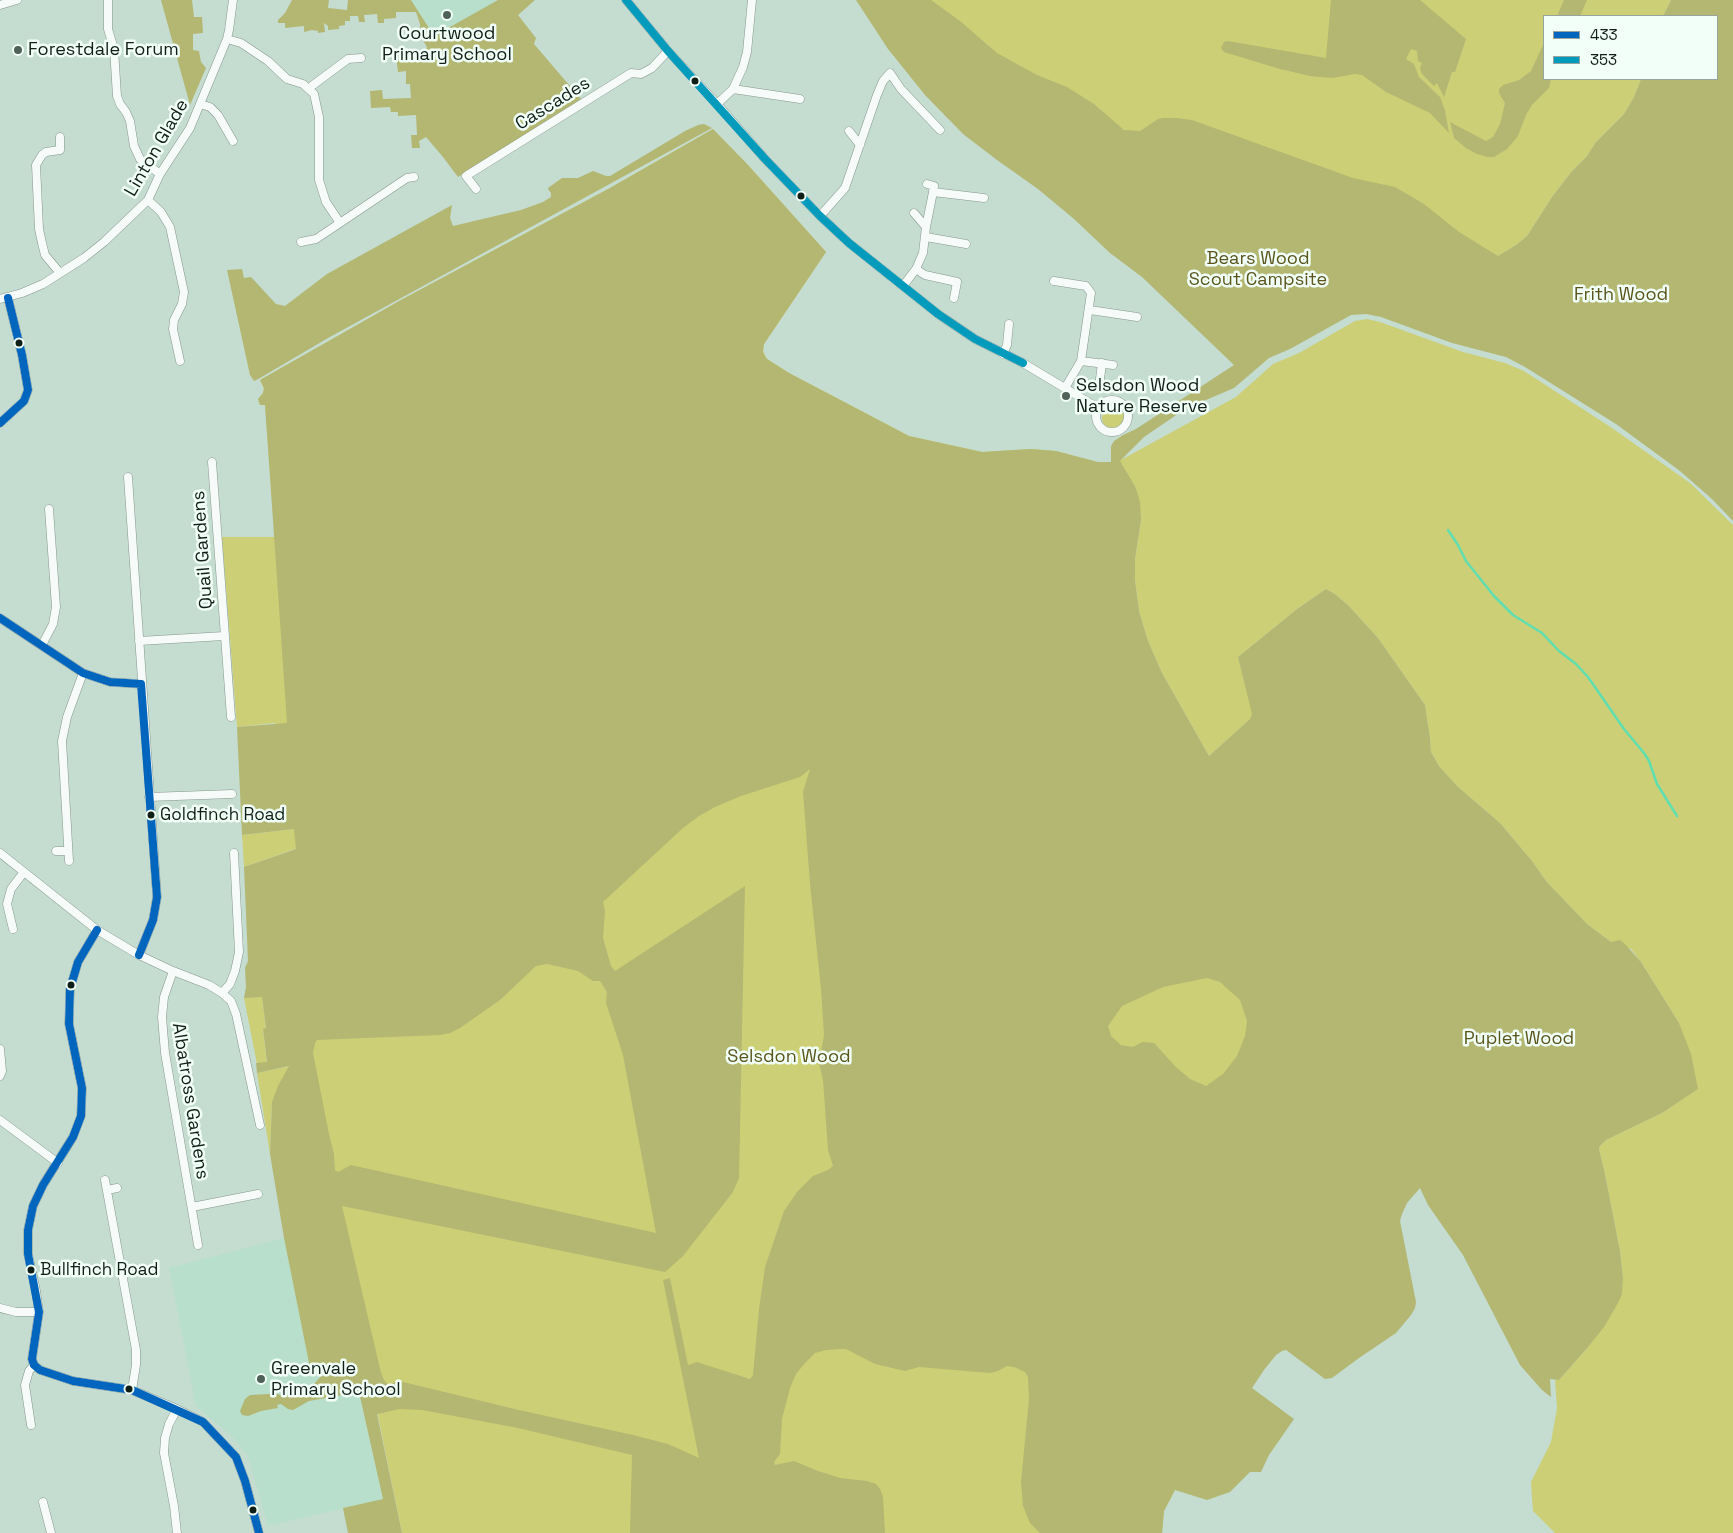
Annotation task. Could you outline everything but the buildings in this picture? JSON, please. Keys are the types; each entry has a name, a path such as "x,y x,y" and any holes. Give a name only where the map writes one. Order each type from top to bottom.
{"street":[{"path":"0,5 17,0"},
{"path":"108,0 108,29 114,49 117,96 130,121 134,146 140,159 160,174"},
{"name":"Linton Glade","path":"4,298 22,293 60,273 104,242 148,200 160,174 190,128 227,39 230,30 233,0"},
{"path":"626,0 668,51 766,160 820,216 849,242 938,314 975,339 1066,388 1098,408"},
{"path":"717,104 733,89 743,67 747,52 752,0"},
{"path":"227,39 241,43 268,61 287,79 303,84 314,94 319,117 319,180 326,202 340,223"},
{"name":"Cascades","path":"476,189 466,176 631,73 641,74 652,68 668,51"},
{"path":"309,88 348,59 360,58"},
{"path":"820,216 845,188 883,82 890,73 902,89 940,130"},
{"path":"733,89 800,99"},
{"path":"200,104 210,107 218,115 232,141"},
{"path":"848,131 860,145"},
{"path":"60,137 60,150 46,152 36,164 39,229 42,243 45,254 60,273"},
{"path":"302,242 316,239 407,178 414,177"},
{"path":"902,286 916,269 923,253 934,186 927,184"},
{"path":"933,192 984,198"},
{"path":"148,200 161,212 170,228 184,292 182,304 174,320 173,329 180,360"},
{"path":"914,213 926,227"},
{"path":"926,236 966,244"},
{"path":"916,269 925,275 957,282 954,298"},
{"path":"1054,281 1086,286 1091,293 1081,361 1066,388"},
{"path":"0,423 24,402 28,390 22,355 4,298"},
{"path":"1090,310 1137,316"},
{"path":"1003,354 1007,345 1009,324"},
{"path":"1081,361 1113,365"},
{"path":"1099,386 1102,363"},
{"path":"1111,400 1123,404 1128,415 1125,427 1120,431 1114,432 1102,429 1096,418 1098,408 1111,400"},
{"name":"Quail Gardens","path":"212,462 231,717"},
{"path":"128,477 157,897 153,920 139,955"},
{"path":"42,645 53,624 56,607 50,509"},
{"path":"0,618 83,673 110,682 141,684"},
{"path":"139,641 224,636"},
{"path":"69,861 62,741 67,717 83,673"},
{"path":"149,797 232,794"},
{"path":"56,851 68,851"},
{"path":"0,853 97,930 139,955 209,985 231,1001 236,1014 260,1125"},
{"path":"222,993 230,984 236,972 238,952 234,853"},
{"path":"13,929 7,921 7,904 11,890 24,872"},
{"path":"97,930 78,962 70,989 69,1024 82,1088 81,1116 73,1138 43,1185 33,1206 28,1230 28,1254 36,1291 38,1312 32,1359 34,1365 40,1370 73,1381 132,1390 203,1422 236,1457 246,1481 259,1533"},
{"name":"Albatross Gardens","path":"173,971 164,997 162,1018 165,1053 198,1245"},
{"path":"0,1049 2,1071 0,1076"},
{"path":"0,1120 58,1164"},
{"path":"105,1180 136,1350 132,1390"},
{"path":"107,1190 117,1188"},
{"name":"Albatross Gardens","path":"192,1207 258,1194"},
{"path":"0,1308 16,1312 38,1312"},
{"path":"31,1425 25,1385 29,1371 34,1365"},
{"path":"177,1409 169,1424 165,1438 164,1453 177,1533"},
{"path":"44,1502 51,1533"}],"shaded area":[{"name":"Courtwood Primary School","path":"411,0 498,0 434,37"},
{"name":"Greenvale Primary School","path":"284,1238 310,1368 359,1392 383,1499 268,1526 248,1456 232,1436 196,1406 169,1268"}],"green space":[{"path":"161,0 192,0 194,17 202,17 203,33 193,34 193,50 199,51 201,62 206,68 190,105"},
{"path":"292,0 329,0 328,8 347,10 348,0 411,0 434,36 498,0 535,0 518,15 536,38 534,44 581,99 458,177 426,137 419,141 420,148 412,148 411,135 417,135 416,115 398,116 398,112 391,112 390,107 371,108 370,91 382,90 383,99 411,98 410,84 406,84 406,71 398,72 396,55 402,54 424,60 427,47 421,37 420,24 416,12 396,12 396,18 384,19 384,23 378,23 377,14 364,15 365,22 359,22 358,16 350,16 350,21 345,21 345,25 339,26 339,29 328,30 328,26 324,23 325,32 318,33 318,31 312,30 304,32 304,26 285,28 285,23 278,23 278,20 285,13"},
{"name":"Selsdon Wood","path":"856,0 931,0 960,21 997,53 1037,75 1067,87 1094,104 1124,130 1140,131 1158,119 1163,118 1192,120 1353,178 1395,187 1424,204 1459,232 1498,256 1527,236 1552,197 1572,171 1587,156 1596,142 1624,114 1634,97 1641,80 1718,80 1718,15 1664,15 1671,0 1733,0 1733,521 1712,499 1680,471 1616,424 1525,367 1506,357 1452,343 1381,317 1366,314 1351,315 1290,349 1269,358 1234,388 1185,409 1144,437 1120,461 1136,488 1140,502 1141,520 1135,559 1135,580 1139,611 1148,641 1162,673 1209,756 1250,719 1252,714 1238,657 1297,609 1326,589 1335,594 1349,606 1378,638 1425,705 1431,752 1439,766 1457,786 1500,823 1546,881 1587,924 1611,942 1620,940 1625,944 1641,962 1679,1023 1691,1054 1698,1089 1662,1113 1606,1140 1599,1149 1620,1251 1623,1278 1622,1294 1604,1327 1588,1347 1559,1380 1550,1379 1551,1397 1542,1390 1520,1365 1463,1255 1428,1205 1420,1188 1407,1203 1400,1221 1416,1302 1411,1315 1396,1333 1332,1378 1325,1379 1286,1350 1276,1355 1252,1388 1294,1419 1269,1455 1261,1472 1250,1472 1230,1492 1207,1500 1175,1490 1164,1511 1162,1533 1040,1533 1030,1523 1023,1506 1021,1482 1029,1399 1028,1377 1025,1372 1007,1366 990,1373 919,1367 905,1371 875,1364 846,1349 840,1349 815,1353 796,1374 790,1388 782,1419 780,1454 774,1462 775,1465 794,1461 840,1478 876,1484 883,1497 885,1533 630,1533 632,1455 518,1428 422,1410 400,1409 377,1414 402,1533 348,1533 343,1508 383,1499 359,1392 309,1401 293,1410 281,1404 277,1405 278,1408 248,1416 242,1415 240,1411 245,1399 250,1395 273,1392 280,1395 290,1394 294,1390 306,1388 314,1384 322,1375 310,1368 284,1238 270,1154 272,1102 289,1066 257,1073 256,1063 267,1062 263,1029 266,1028 262,997 244,998 246,987 245,968 248,961 244,867 296,849 294,829 242,835 237,727 287,723 265,405 260,405 258,399 263,393 264,388 260,380 401,300 610,188 713,129 826,252 764,344 763,351 767,359 789,373 909,436 982,452 1031,449 1056,451 1098,462 1111,462 1111,446 1114,441 1136,429 1234,365 1142,277 1110,253 1038,189 963,134 925,95 888,49","holes":["810,769 803,792 824,1035 819,1063 823,1080 828,1150 833,1166 813,1176 797,1192 784,1211 765,1267 753,1375 750,1379 697,1362 688,1365 670,1278 663,1280 699,1458 668,1444 633,1435 399,1381 388,1385 381,1373 342,1206 665,1272 683,1256 733,1192 739,1178 745,886 615,971 611,966 603,938 605,911 603,902 683,828 699,816 741,796 800,777","547,964 578,971 593,981 600,981 607,992 606,1003 623,1055 656,1233 351,1165 338,1172 335,1170 334,1154 313,1053 317,1040 450,1033 500,1000 536,966","1207,978 1220,982 1240,1000 1247,1021 1245,1036 1237,1056 1223,1074 1206,1086 1190,1079 1154,1043 1142,1042 1133,1047 1121,1045 1111,1036 1108,1026 1122,1006 1163,987"]},
{"path":"896,0 1671,0 1664,15 1543,15 1543,80 1641,80 1634,97 1624,114 1596,142 1587,156 1572,171 1552,197 1527,236 1498,256 1147,143"},
{"path":"1331,0 1420,0 1466,39 1444,97 1437,83 1434,86 1422,74 1420,68 1422,63 1418,61 1417,51 1411,49 1406,59 1414,64 1419,77 1440,97 1445,110 1449,133 1430,113 1386,92 1362,75 1355,74 1332,78 1310,76 1224,52 1221,48 1224,42 1228,41 1326,58"},
{"path":"1564,0 1587,0 1580,15 1557,15"},
{"path":"1543,45 1543,80 1551,80 1549,88 1532,105 1518,136 1507,149 1494,157 1488,157 1466,148 1454,138 1450,122 1486,141 1493,137 1500,124 1505,103 1499,93 1499,89 1503,85 1519,80 1531,71"},
{"path":"704,124 712,128 328,338 260,378 254,381 250,375 227,270 242,269 244,278 251,277 276,304 285,306 327,274 452,205 450,218 453,226 521,210 551,197 548,188 562,178 578,178 593,171 610,176 685,131"},
{"name":"Selsdon Wood","path":"713,129 826,252 764,344 763,351 767,359 789,373 909,436 982,452 1031,449 1056,451 1093,461 1104,544 1296,983 1194,1454 1164,1511 1162,1533 402,1533 318,1124 295,849 244,867 242,835 294,829 275,723 237,727 222,537 275,537 265,405 260,405 258,399 264,389 260,380 401,300 610,188"},
{"path":"1367,319 1463,352 1505,363 1524,371 1612,428 1690,483 1733,525 1733,1533 1555,1533 1533,1511 1531,1482 1551,1442 1557,1408 1555,1380 1559,1380 1588,1347 1623,1278 1620,1251 1599,1149 1600,1146 1606,1140 1662,1113 1697,1089 1679,1023 1641,962 1631,949 1611,942 1587,924 1546,881 1500,823 1457,786 1439,766 1431,752 1425,705 1378,638 1349,606 1335,594 1326,589 1297,609 1238,657 1253,714 1250,719 1209,756 1162,673 1148,641 1139,611 1135,580 1135,559 1141,520 1136,488 1119,461 1236,397 1273,364 1299,353 1355,321"},
{"path":"1113,407 1121,410 1124,418 1121,426 1113,429 1105,426 1102,418 1105,410"},
{"path":"262,996 266,1029 263,1030 267,1063 257,1064 244,998"},
{"path":"290,1066 272,1102 270,1154 257,1073"}],"waterway":[{"path":"1448,530 1466,561 1494,596 1513,615 1542,633 1588,677 1624,729 1644,753 1649,761 1657,784 1677,816"}],"transit line":[{"name":"353","path":"626,0 668,51 766,160 849,243 938,314 975,339 1023,363"},
{"name":"433","path":"0,423 24,401 28,390 22,355 8,298"},
{"name":"433","path":"0,618 83,673 110,682 141,684"},
{"name":"433","path":"139,955 153,920 157,897 141,684"},
{"name":"433","path":"34,1365 32,1359 39,1312 28,1254 28,1230 33,1206 43,1185 73,1137 81,1116 82,1088 69,1024 70,989 78,962 97,930"},
{"name":"433","path":"34,1365 40,1370 73,1381 132,1390 203,1422 236,1457 245,1481 259,1533"}],"place":[{"name":"Courtwood Primary School","path":"447,15"},
{"name":"Forestdale Forum","path":"18,50"},
{"name":"Selsdon Wood Nature Reserve","path":"1066,396"},
{"name":"Goldfinch Road","path":"151,815"},
{"name":"Bullfinch Road","path":"31,1270"},
{"name":"Greenvale Primary School","path":"261,1379"}],"park label":[{"name":"Bears Wood Scout Campsite","path":"1258,269"},
{"name":"Frith Wood","path":"1621,295"},
{"name":"Puplet Wood","path":"1519,1039"}]}
